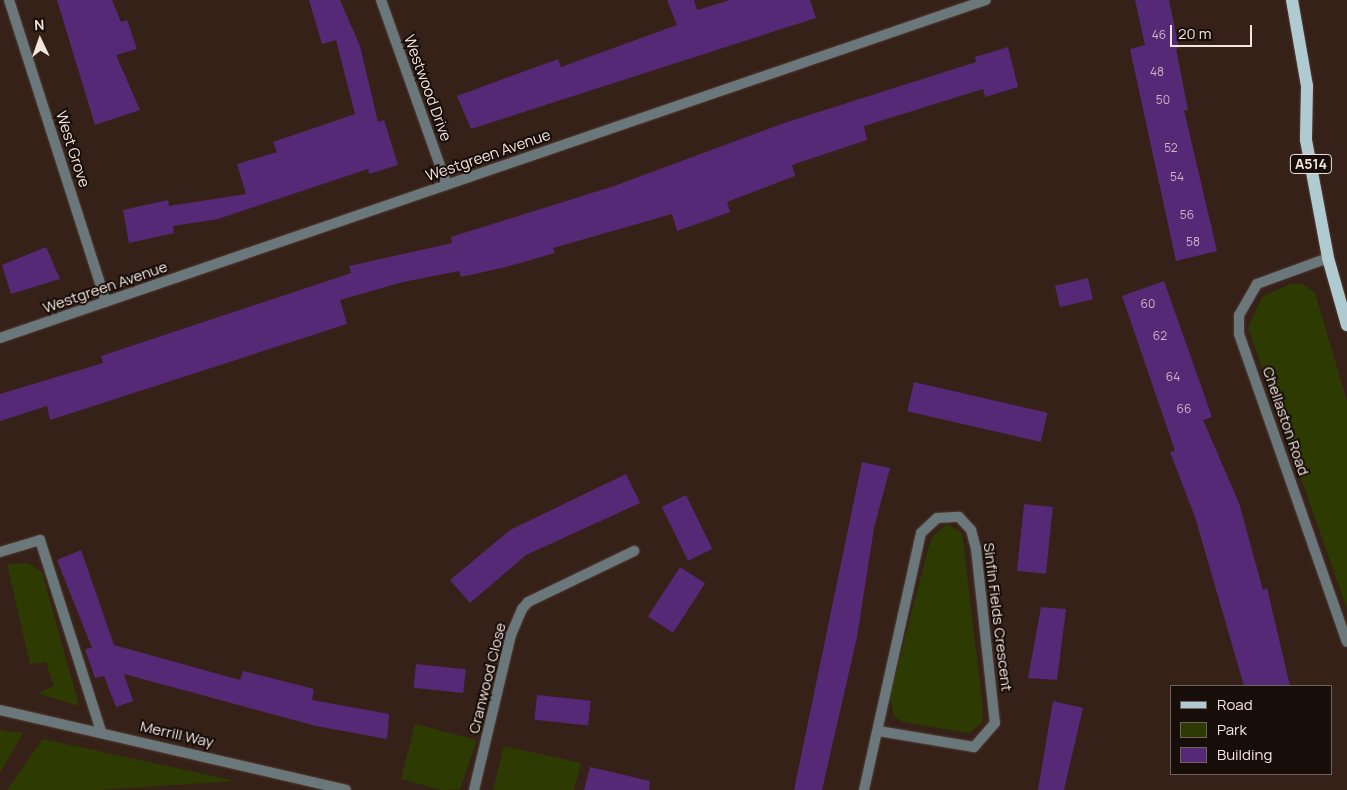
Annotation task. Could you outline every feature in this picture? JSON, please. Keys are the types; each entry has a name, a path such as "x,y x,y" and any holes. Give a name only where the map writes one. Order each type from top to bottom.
{"main road":[{"name":"A514","path":"1292,0 1307,86 1306,140 1328,258 1347,326"}],"street":[{"name":"Westwood Drive","path":"381,0 447,185"},
{"name":"Westgreen Avenue","path":"0,338 986,0"},
{"name":"West Grove","path":"10,3 106,302"},
{"name":"Chellaston Road","path":"1328,258 1257,284 1239,315 1239,334 1347,642"},
{"name":"Sinfin Fields Crescent","path":"864,790 921,533 937,518 959,517 971,530 976,549 995,723 974,747 878,731"},
{"path":"0,552 40,540 101,731"},
{"name":"Cranwood Close","path":"474,790 511,635 522,610 528,602 634,551"},
{"name":"Merrill Way","path":"0,710 101,731 346,790"}],"green space":[{"path":"1290,284 1303,284 1315,293 1347,401 1347,609 1248,328 1262,297"},
{"path":"947,524 962,533 983,709 982,723 969,733 902,722 894,716 890,697 928,549 932,537"},
{"path":"28,563 42,572 79,706 37,693 54,686 46,662 30,664 7,564"},
{"path":"415,724 477,740 460,789 441,790 401,779"},
{"path":"0,730 23,733 0,773"},
{"path":"43,739 236,781 97,790 7,790"},
{"path":"504,746 581,763 574,790 493,790"}],"building":[{"path":"57,0 112,0 121,22 127,20 137,49 116,55 140,110 95,125"},
{"path":"309,0 340,0 360,46 378,122 384,120 398,165 369,174 368,169 218,219 173,226 174,233 129,243 123,210 168,200 169,206 246,194 237,164 277,152 273,142 355,114 336,40 322,44"},
{"path":"667,0 694,0 697,10 730,0 810,0 816,18 471,129 457,96 558,59 561,67 677,25"},
{"path":"1135,0 1169,0 1179,48 1176,49 1188,110 1184,110 1217,251 1176,261 1130,49 1145,45"},
{"path":"1008,47 1018,87 985,97 983,89 864,126 867,140 792,165 795,176 727,202 730,212 677,231 672,214 553,248 555,253 506,267 461,277 459,271 403,282 340,300 347,324 50,420 47,406 0,421 0,394 103,363 101,356 351,273 349,266 452,243 451,237 614,186 784,123 976,62 975,57"},
{"path":"46,247 60,279 11,294 2,265"},
{"path":"1088,278 1093,299 1060,307 1055,286"},
{"path":"1164,281 1212,417 1203,420 1239,503 1263,590 1267,588 1290,685 1244,685 1195,517 1170,452 1175,451 1122,296"},
{"path":"914,382 1047,413 1041,442 907,411"},
{"path":"862,462 890,468 874,528 857,637 822,790 794,790"},
{"path":"626,474 640,503 526,555 470,603 450,580 510,530"},
{"path":"686,495 712,549 688,561 662,507"},
{"path":"1024,504 1053,507 1046,574 1017,571"},
{"path":"81,550 114,645 240,680 243,671 314,689 312,700 389,714 387,739 316,726 124,674 133,701 116,707 104,676 95,678 85,649 92,648 57,560"},
{"path":"680,567 705,583 673,633 648,616"},
{"path":"1041,607 1066,609 1057,680 1028,678"},
{"path":"416,664 466,669 463,693 413,688"},
{"path":"537,695 591,701 588,726 534,720"},
{"path":"1053,701 1083,708 1064,790 1038,790"},
{"path":"590,767 650,781 649,790 584,790"}]}
